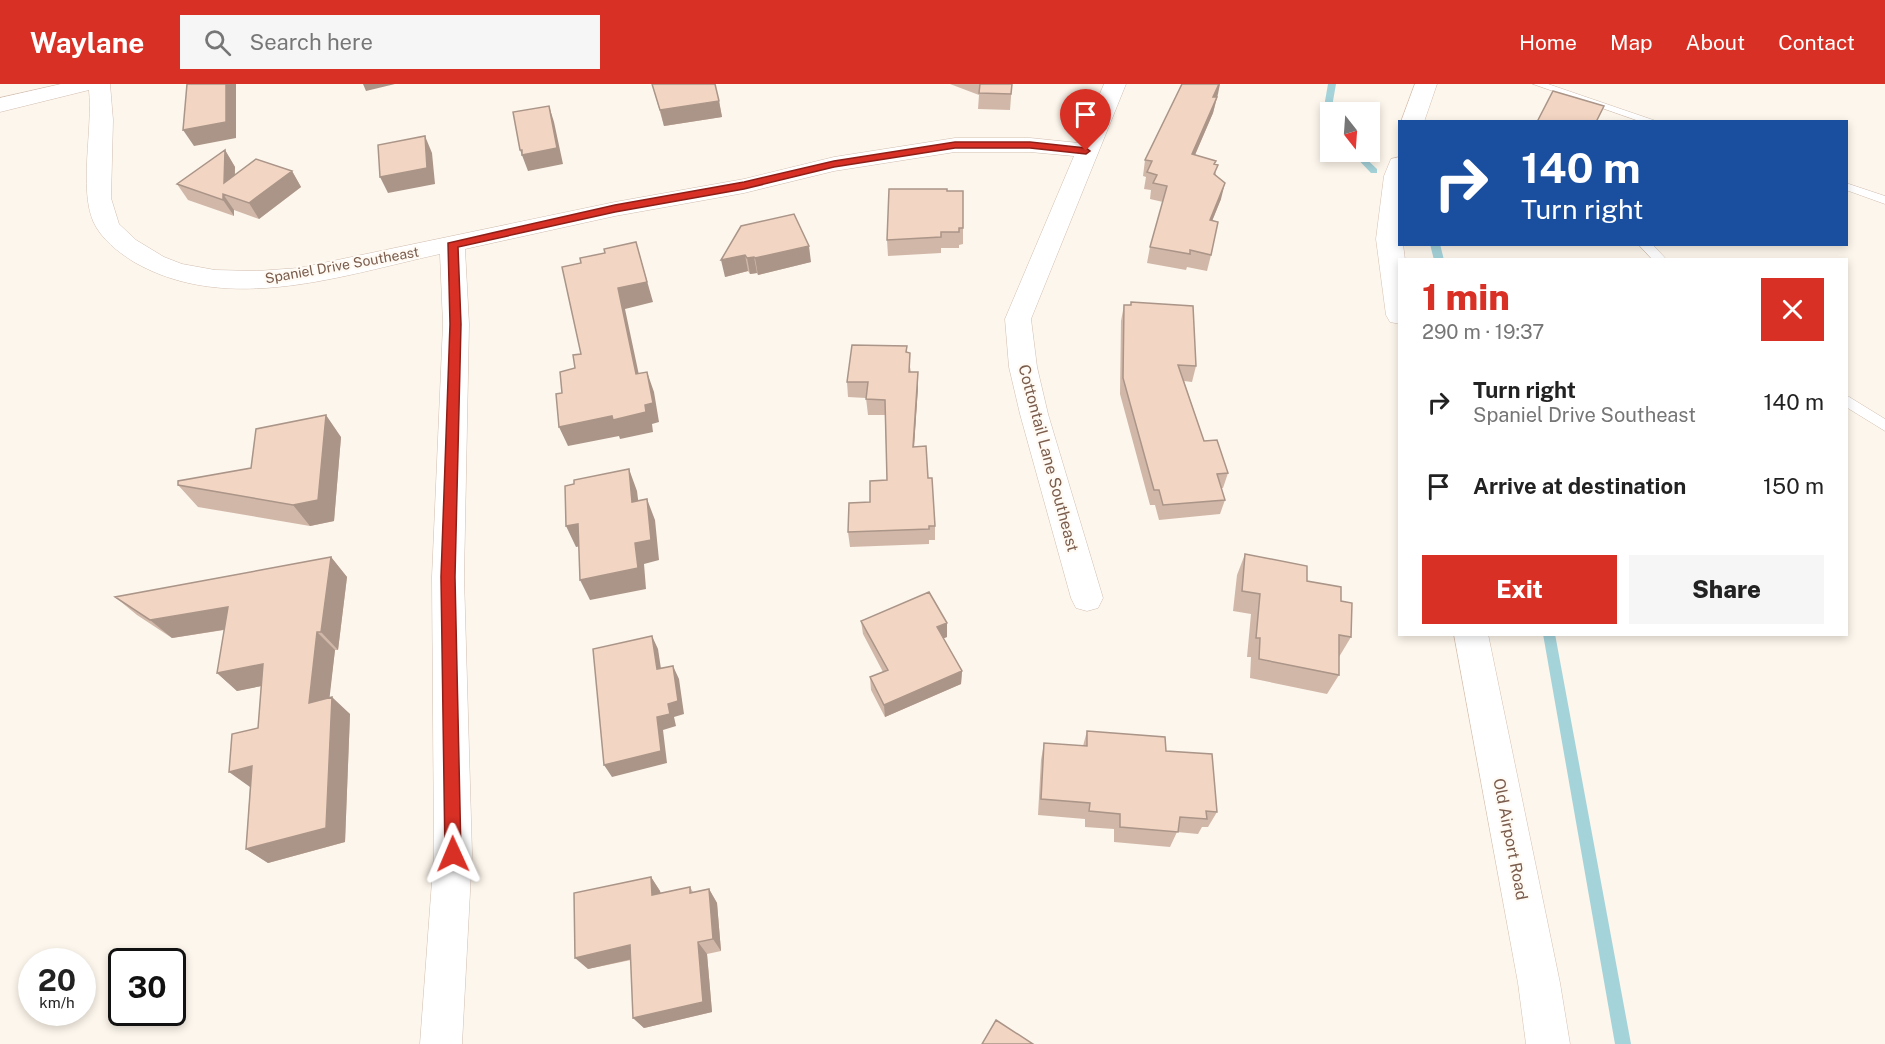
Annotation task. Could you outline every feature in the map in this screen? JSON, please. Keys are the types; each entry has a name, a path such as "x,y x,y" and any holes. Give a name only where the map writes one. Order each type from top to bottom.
{"street":[{"path":"0,105 88,84"},
{"name":"Spaniel Drive Southeast","path":"99,84 102,117 100,197 105,221 124,245 153,263 206,279 249,281 299,276 615,209 744,186 834,164 955,145 1030,145 1086,151"},
{"name":"Cottontail Lane Southeast","path":"1087,598 1034,414 1023,367 1018,319 1086,151 1110,102 1115,84"},
{"path":"1413,120 1426,84"},
{"path":"1398,178 1389,239 1398,301"},
{"path":"441,1044 453,854 448,577 456,324 452,245"},
{"name":"Old Airport Road","path":"1471,636 1539,983 1548,1044"}],"lane":[{"path":"1538,84 1624,117 1642,120"},
{"path":"1848,187 1885,200"},
{"path":"1646,246 1659,258"},
{"path":"1848,401 1885,426"}],"building":[{"path":"187,84 226,84 226,122 183,130"},
{"path":"652,84 715,84 719,101 660,110"},
{"path":"980,84 1012,84 1011,94 979,93"},
{"path":"1182,84 1219,84 1213,97 1217,97 1192,154 1216,161 1214,164 1218,165 1214,174 1225,183 1210,220 1218,222 1211,255 1190,250 1190,254 1150,247 1167,186 1153,183 1157,175 1147,172 1152,161 1145,160"},
{"path":"1553,91 1604,106 1597,120 1538,120"},
{"path":"549,106 557,148 522,155 513,112"},
{"path":"425,136 427,168 380,177 378,145"},
{"path":"225,150 224,183 256,159 292,171 249,203 223,194 223,200 177,184"},
{"path":"889,189 963,191 963,228 959,228 959,232 941,232 941,237 887,240"},
{"path":"794,214 809,246 755,258 747,258 745,255 721,260 741,226"},
{"path":"636,242 647,282 618,288 636,374 647,372 653,403 645,405 646,412 613,420 612,416 559,427 556,394 562,393 560,372 575,368 573,355 581,354 562,267 581,263 580,258 605,253 604,249"},
{"path":"1131,302 1193,306 1196,366 1178,365 1204,441 1217,440 1228,473 1217,474 1225,500 1163,505 1159,490 1154,490 1123,378 1124,305 1131,305"},
{"path":"852,345 907,346 906,352 910,353 909,372 918,372 913,447 926,446 928,478 932,478 935,526 929,526 929,529 848,532 849,503 870,502 870,481 887,480 885,400 866,399 868,382 847,382"},
{"path":"326,415 318,500 293,505 178,485 178,481 251,468 256,429"},
{"path":"629,469 632,502 647,499 651,540 635,543 638,568 580,580 578,524 566,526 565,486 574,484 574,480"},
{"path":"1245,554 1307,566 1307,581 1341,587 1341,601 1352,603 1351,637 1339,635 1339,675 1259,659 1260,638 1256,638 1260,594 1242,591"},
{"path":"331,557 321,632 317,632 309,703 332,697 326,828 246,849 252,766 229,772 232,734 258,728 263,664 217,673 228,607 150,620 115,597"},
{"path":"929,592 947,623 937,627 962,671 884,705 870,677 888,670 861,621"},
{"path":"652,636 657,669 673,666 678,701 668,704 670,714 657,717 661,751 604,765 593,649"},
{"path":"1087,731 1165,737 1166,751 1212,754 1217,812 1206,811 1207,819 1180,817 1178,832 1120,827 1120,814 1089,811 1090,803 1041,799 1044,743 1087,746"},
{"path":"651,877 652,895 690,887 690,893 709,889 713,939 698,942 703,1002 633,1018 630,945 575,958 574,893"},
{"path":"996,1020 1033,1044 982,1044"}],"waterway":[{"path":"1329,102 1332,84"},
{"path":"1365,162 1374,171"},
{"path":"1436,246 1438,258"},
{"path":"1549,636 1623,1044"}],"route":[{"path":"453,854 448,577 456,324 452,245 615,209 744,186 834,164 955,145 1030,145 1086,151"}]}
